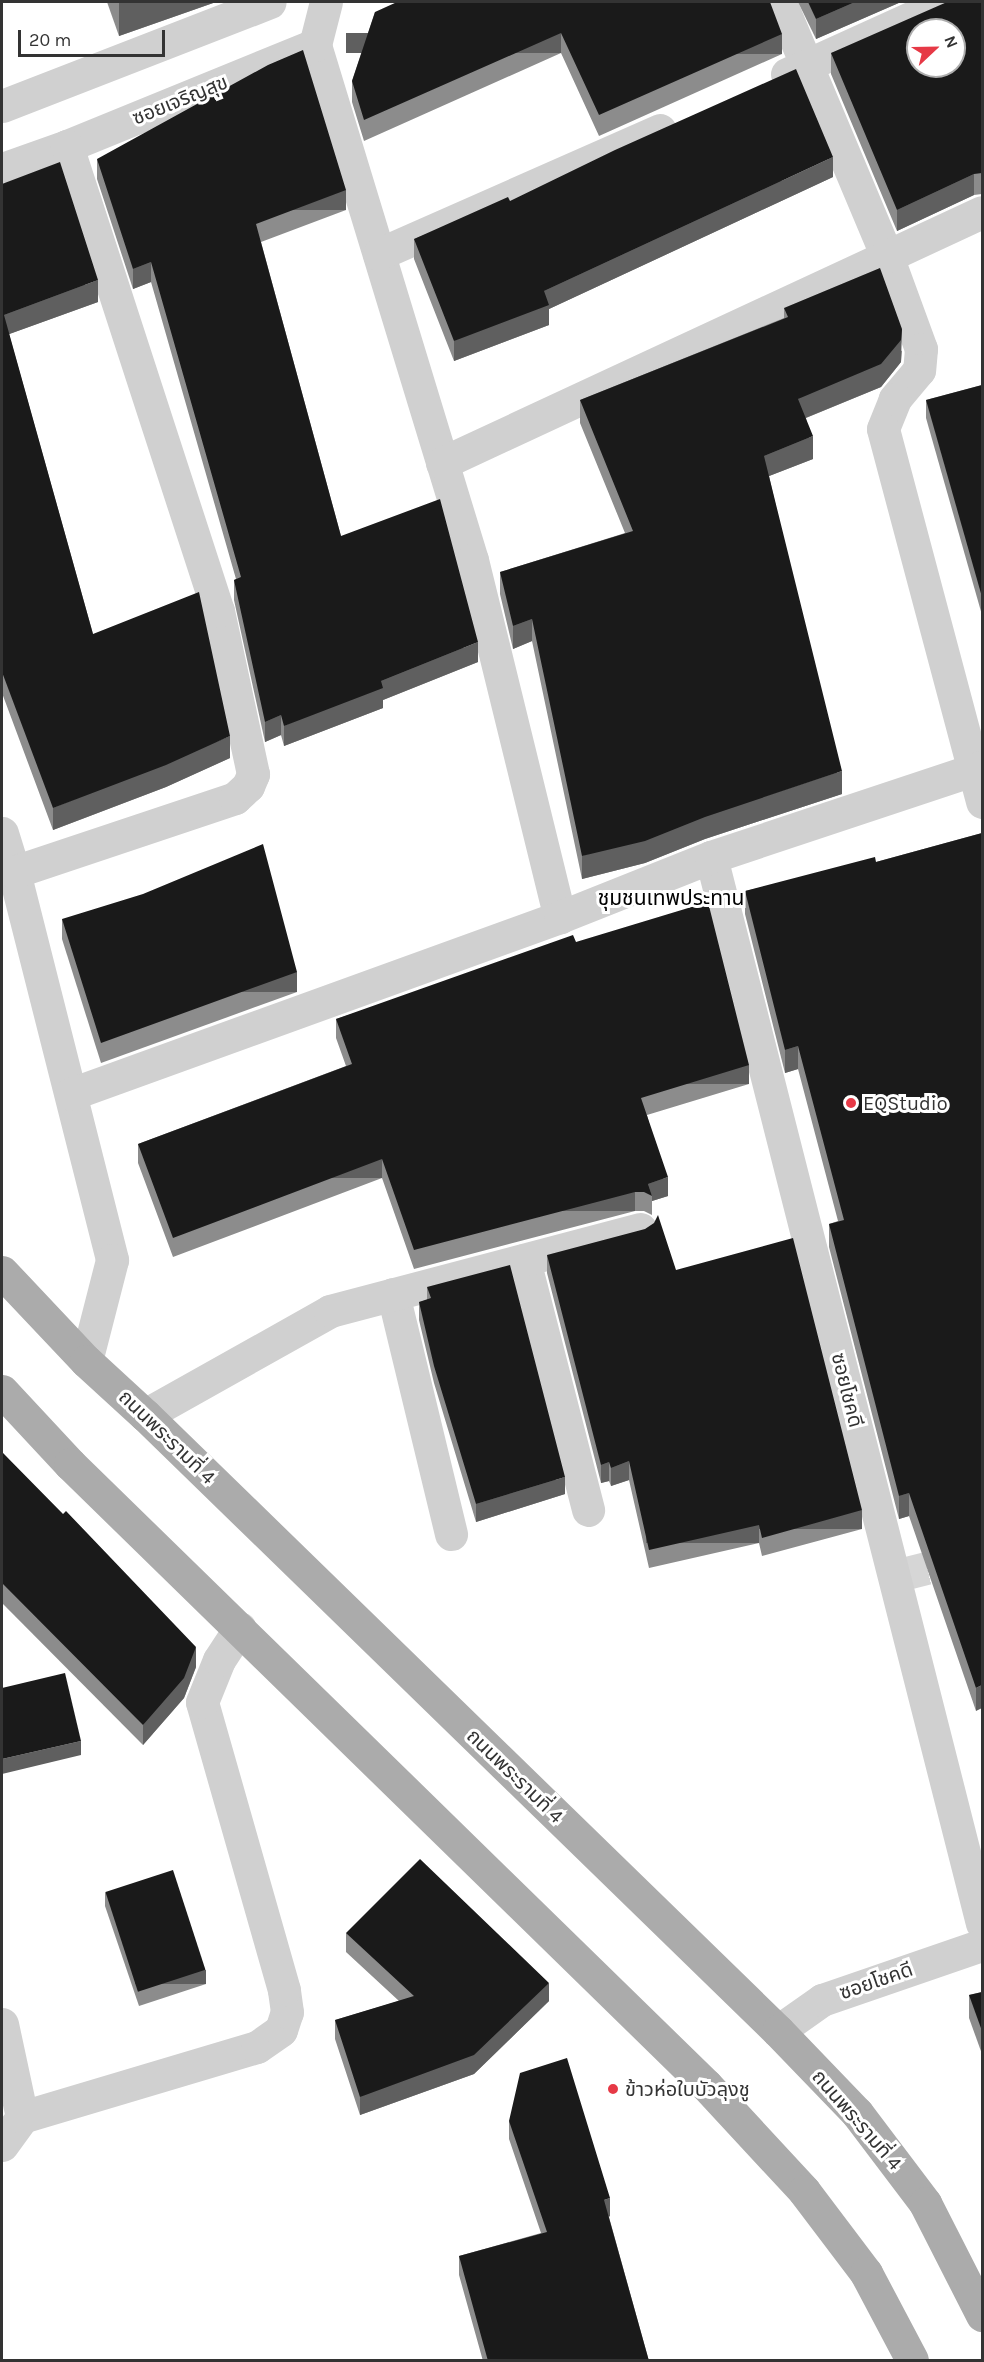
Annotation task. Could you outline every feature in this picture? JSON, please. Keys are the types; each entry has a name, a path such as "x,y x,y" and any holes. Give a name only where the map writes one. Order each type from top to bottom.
{"main road":[{"name":"ถนนพระรามที่ 4","path":"2,1272 86,1361 145,1414 778,2031 857,2113 926,2203 982,2315"},
{"path":"2,1391 70,1464 706,2085 804,2191 866,2273 912,2361"}],"street":[{"path":"2,106 270,2"},
{"path":"326,2 315,45 472,560 560,917"},
{"path":"780,2 887,256 921,349 919,370 895,399 882,429 978,768 982,802"},
{"path":"763,85 946,2"},
{"name":"ซอยเจริญสุข","path":"2,169 67,146 315,45"},
{"path":"379,254 686,118"},
{"path":"14,872 235,798 248,786 253,774 219,611 67,146"},
{"path":"441,463 982,212"},
{"path":"71,1094 560,917 711,857 978,768"},
{"path":"2,833 14,872 112,1260 86,1361"},
{"name":"ซอยโชคดี","path":"711,857 982,1923"},
{"path":"145,1414 330,1311 640,1229"},
{"path":"524,1260 588,1510"},
{"path":"393,1294 451,1534"},
{"path":"2,2145 22,2117 257,2047 281,2030 287,2012 284,1990 202,1702 219,1660 240,1628"},
{"name":"ซอยโชคดี","path":"778,2031 822,2000 982,1945"},
{"path":"2,2024 22,2117"}],"building":[{"path":"397,2 770,2 782,34 599,115 561,33 364,120 352,81 375,12"},
{"path":"808,2 855,2 816,19"},
{"path":"947,2 982,2 982,173 974,174 897,210 831,53 906,20 906,78 966,78 966,18 911,18"},
{"path":"303,50 346,190 256,224 341,536 440,499 478,642 381,681 383,688 284,726 281,715 265,722 234,580 241,577 151,262 133,269 97,159 268,65"},
{"path":"796,69 833,157 544,291 549,305 454,341 414,239 508,197 510,201 615,150"},
{"path":"60,162 98,280 4,315 93,634 199,592 230,736 166,765 53,808 2,672 2,184"},
{"path":"880,268 902,329 901,340 881,364 798,399 813,436 764,456 842,771 705,817 645,841 582,856 532,619 513,626 500,572 633,531 580,400 788,317 784,308"},
{"path":"982,385 982,597 926,400"},
{"path":"982,833 982,1685 976,1688 909,1493 899,1496 829,1224 844,1220 798,1046 785,1050 745,891 875,857 876,862"},
{"path":"263,844 297,972 101,1043 62,919 143,894"},
{"path":"708,902 749,1065 641,1098 668,1177 648,1184 652,1196 644,1192 635,1192 414,1250 382,1159 173,1238 138,1144 352,1064 336,1019 573,935 576,942"},
{"path":"658,1215 676,1270 793,1238 862,1510 762,1538 759,1525 649,1550 629,1461 611,1468 609,1462 601,1465 547,1255 645,1229 654,1223"},
{"path":"510,1265 565,1477 476,1504 434,1366 419,1302 431,1298 427,1287"},
{"path":"2,1452 63,1514 66,1511 196,1647 184,1678 143,1725 2,1583"},
{"path":"65,1673 81,1741 2,1759 2,1688"},
{"path":"420,1859 549,1983 474,2055 360,2097 335,2020 414,1996 346,1933"},
{"path":"173,1870 205,1970 138,1992 105,1892"},
{"path":"982,1992 982,2031 969,1995"},
{"path":"567,2058 610,2198 604,2200 649,2361 488,2361 459,2256 547,2232 509,2121 520,2073"}],"tunnel":[{"path":"895,1576 982,1554"}],"place":[{"name":"EQStudio","path":"851,1103"},
{"name":"ข้าวห่อใบบัวลุงชู","path":"613,2089"}],"district":[{"name":"ชุมชนเทพประทาน","path":"671,898"}]}
